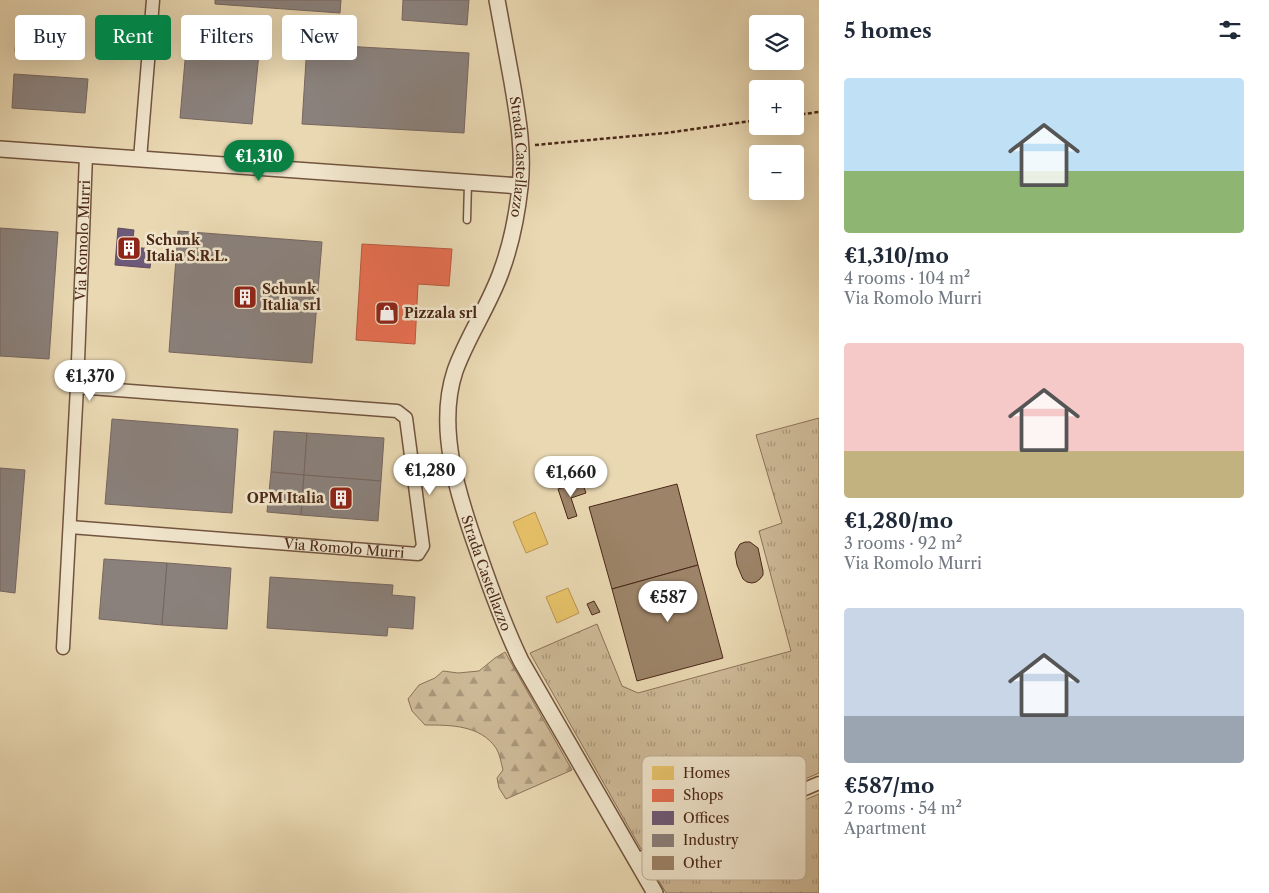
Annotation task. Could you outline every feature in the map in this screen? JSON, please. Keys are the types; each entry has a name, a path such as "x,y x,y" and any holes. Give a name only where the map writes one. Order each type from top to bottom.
{"street":[{"path":"140,159 153,0"},
{"name":"Strada Castellazzo","path":"497,0 519,123 522,148 520,186 511,237 501,272 459,362 451,386 448,404 448,423 452,466 463,509 507,633 521,661 642,870"},
{"path":"0,149 520,186"},
{"name":"Via Romolo Murri","path":"63,648 77,387 86,155"},
{"name":"Via Romolo Murri","path":"70,528 418,554 423,546 406,418 397,411 77,387"},
{"path":"806,788 819,783"},
{"path":"636,860 642,857"},
{"name":"Strada Castellazzo","path":"648,880 655,893"}],"lane":[{"path":"467,220 468,182"}],"path":[{"path":"804,114 819,112"},
{"path":"522,148 533,145 666,133 749,121"}],"green space":[{"path":"819,418 819,773 806,779 806,756 642,756 641,849 530,653 597,624 622,686 638,693 791,651 759,531 782,523 756,435"},
{"path":"505,652 572,770 506,799 499,788 497,778 503,770 499,756 496,748 489,740 464,728 445,725 425,725 412,711 408,699 419,685 435,678 443,671 458,673 479,671"},
{"path":"819,794 819,893 666,893 659,880 806,880 806,799"}],"building: Homes":[{"path":"535,512 548,544 526,553 513,522"},
{"path":"568,588 579,613 557,623 546,597"}],"building: Shops":[{"name":"Pizzala srl","path":"362,244 452,249 449,286 418,284 415,344 356,340"}],"building: Offices":[{"name":"Schunk Italia S.R.L.","path":"118,228 134,230 132,247 152,249 150,268 115,265"}],"building: Industry":[{"path":"215,0 341,0 340,13 215,4"},
{"path":"403,0 469,0 467,25 402,20"},
{"path":"357,47 469,53 464,133 302,124 306,60 357,60"},
{"path":"185,60 258,60 252,124 180,118"},
{"path":"14,74 88,79 85,113 12,108"},
{"path":"0,228 58,232 49,359 0,356"},
{"name":"Schunk Italia srl","path":"178,231 322,242 312,363 169,352"},
{"path":"112,419 238,429 232,513 105,504"},
{"path":"274,431 307,433 304,475 271,472"},
{"path":"307,433 384,438 381,481 304,475"},
{"path":"0,468 25,470 15,593 0,591"},
{"path":"271,472 304,475 301,515 267,512"},
{"name":"OPM Italia","path":"304,475 381,481 378,521 301,515"},
{"path":"104,559 167,563 162,625 99,619"},
{"path":"167,563 231,568 227,629 162,625"},
{"path":"270,577 393,585 392,595 415,597 413,629 388,627 387,636 267,628"}],"building: Other":[{"path":"582,482 586,493 571,498 577,516 568,519 558,489"},
{"path":"677,484 698,565 612,589 589,507"},
{"path":"750,542 758,548 763,571 760,579 752,583 743,579 737,565 735,553 740,544"},
{"path":"698,565 723,658 637,681 612,589"},
{"path":"594,601 600,612 592,615 587,604"}],"place":[{"name":"Schunk Italia S.R.L.","path":"129,248"},
{"name":"Schunk Italia srl","path":"245,297"},
{"name":"Pizzala srl","path":"387,313"},
{"name":"OPM Italia","path":"341,498"}]}
